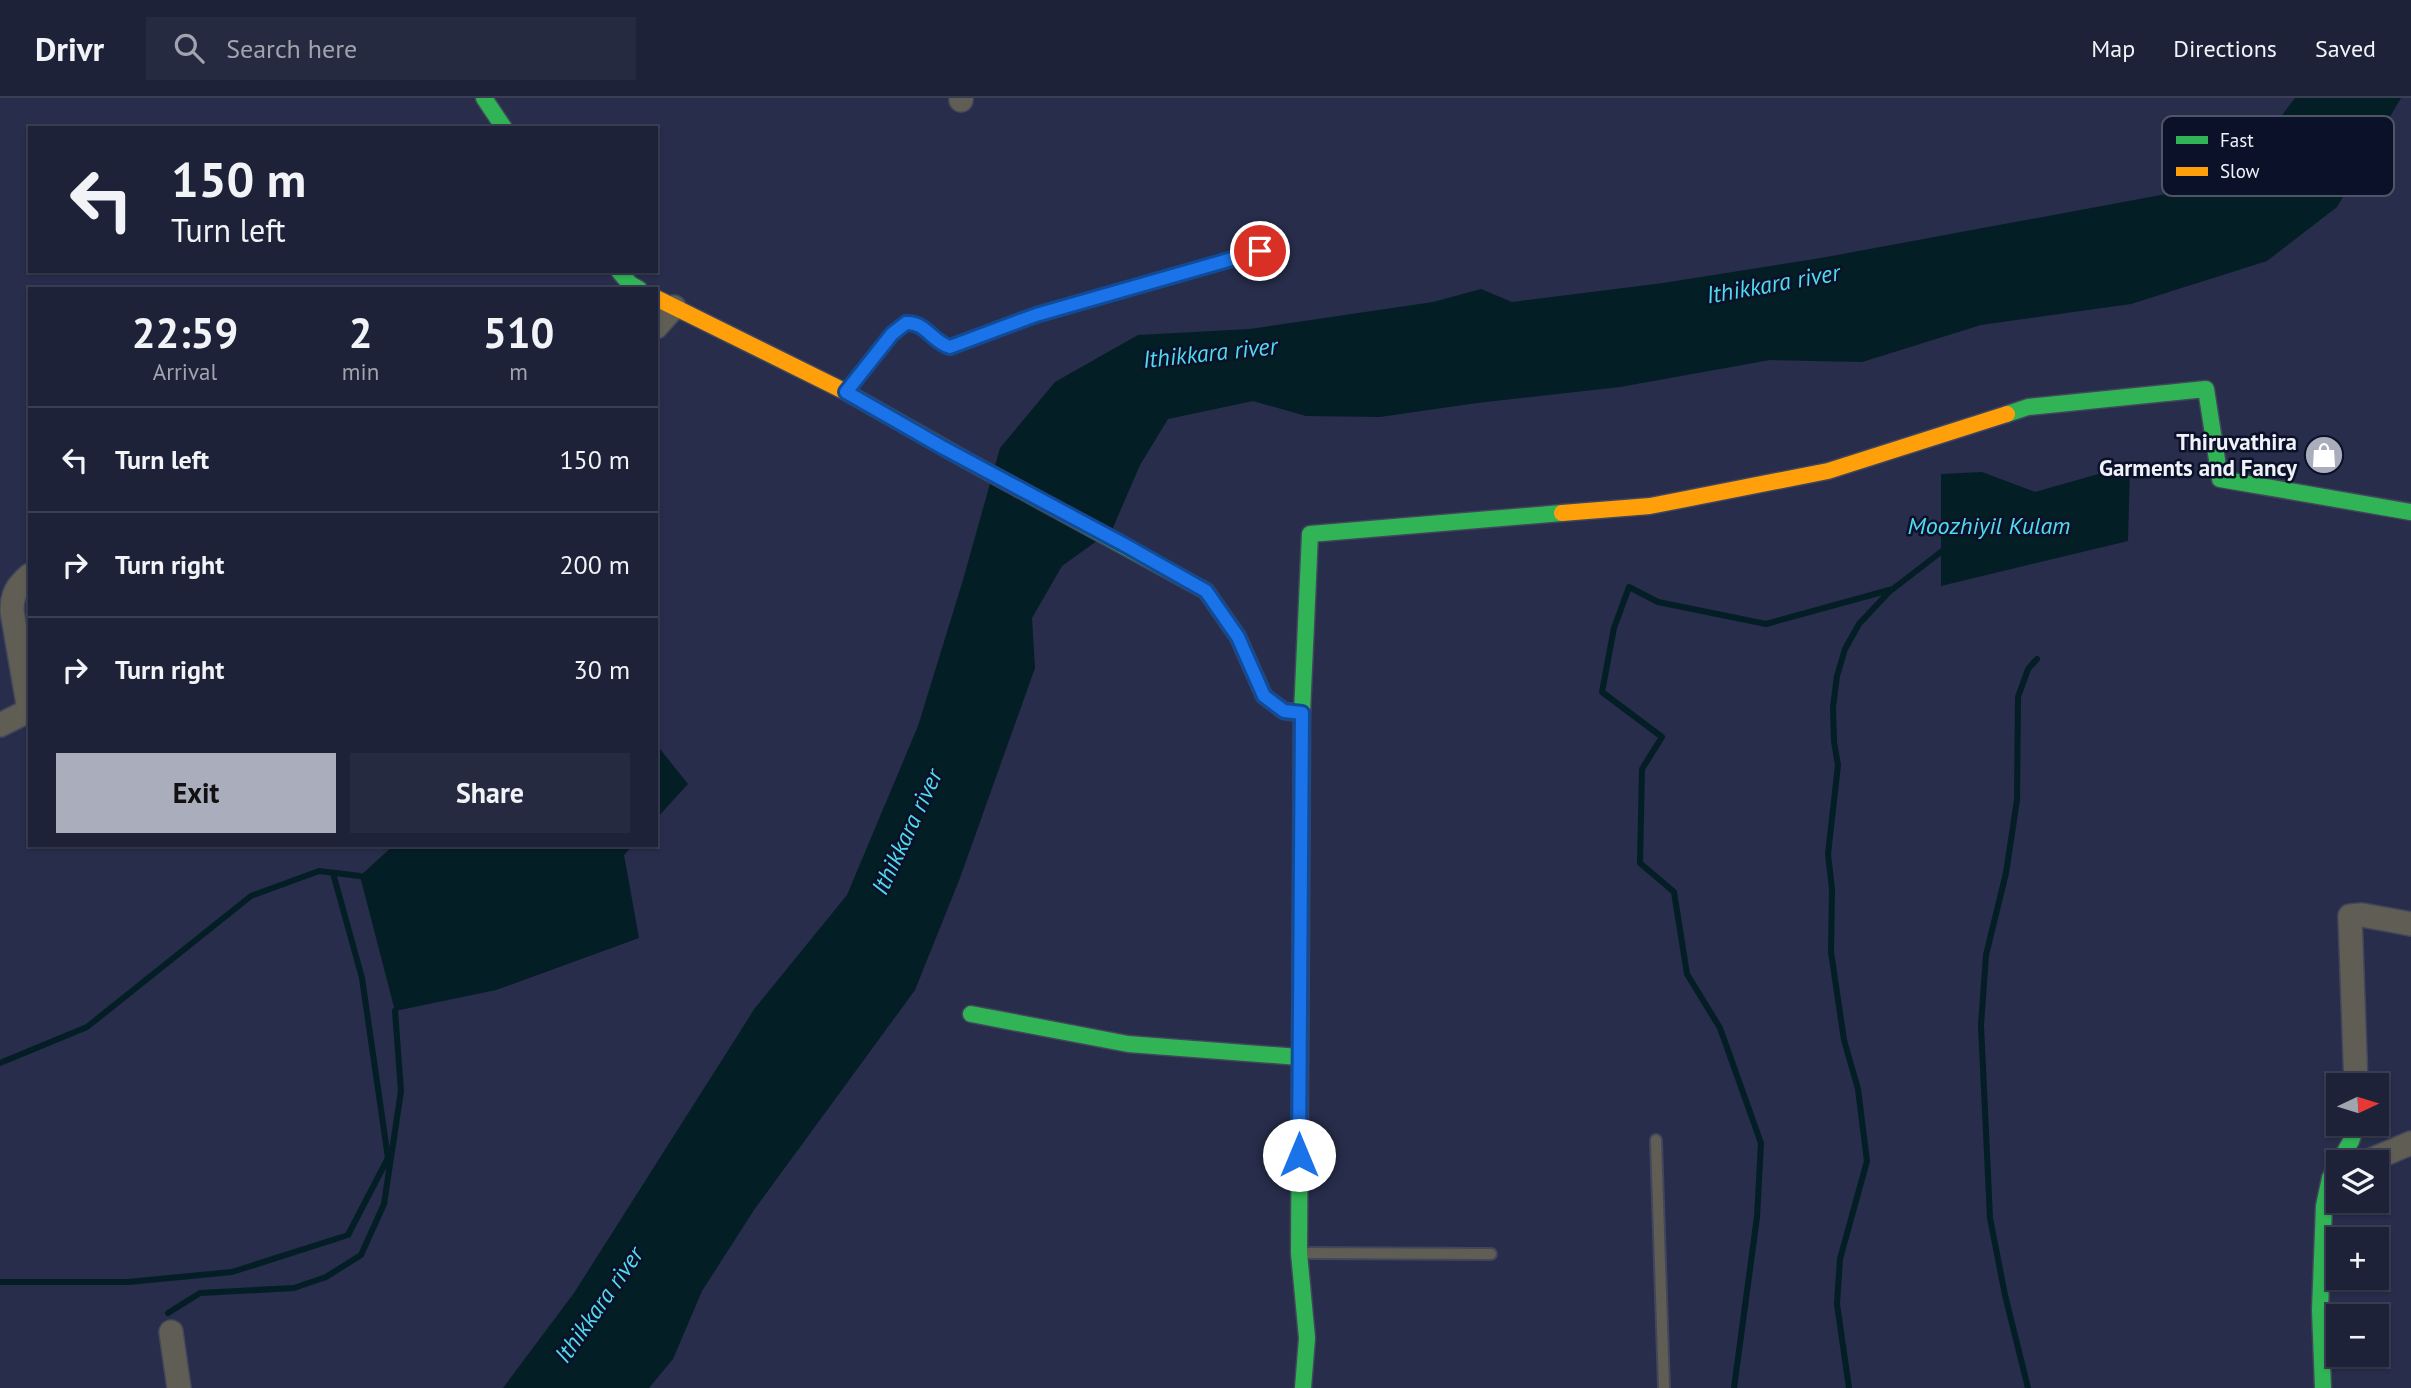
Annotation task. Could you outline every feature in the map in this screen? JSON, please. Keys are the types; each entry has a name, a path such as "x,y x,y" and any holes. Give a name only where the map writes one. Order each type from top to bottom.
{"street":[{"path":"484,98 503,126"},
{"path":"621,273 636,287"},
{"path":"658,321 665,302 846,392 1206,591 1238,637 1264,696 1284,711 1302,713"},
{"path":"1303,1388 1307,1338 1299,1253 1299,1057 1302,713 1310,534 1650,506 1828,471 2028,407 2206,389 2220,478 2411,512"},
{"path":"28,577 12,597 28,704"},
{"path":"0,725 28,711"},
{"path":"2356,1073 2350,916 2362,915 2411,924"},
{"path":"971,1014 1128,1044 1299,1057"},
{"path":"2323,1388 2319,1336 2323,1211 2333,1167 2349,1146 2353,1136"},
{"path":"2389,1152 2411,1143"},
{"path":"2323,1211 2326,1207"},
{"path":"171,1332 179,1388"}],"lane":[{"path":"846,392 892,334 906,323 921,325 942,344 950,347 1036,315 1260,251"},
{"path":"1656,1140 1664,1388"},
{"path":"1299,1253 1491,1254"}],"water":[{"path":"2295,98 2401,98 2390,116 2281,116"},
{"name":"Ithikkara river","path":"2162,195 2343,196 2337,207 2267,261 2131,304 1981,325 1862,362 1770,360 1620,387 1380,417 1306,416 1253,401 1168,419 1140,465 1112,530 1062,566 1032,618 1035,668 960,878 915,990 754,1210 702,1291 673,1359 649,1388 503,1388 574,1293 755,1008 847,895 918,726 1000,448 1055,382 1138,335 1250,329 1433,302 1481,289 1512,302 1663,283 1821,258"},
{"name":"Moozhiyil Kulam","path":"2130,465 2128,541 1941,586 1941,474 1982,472 2035,492"},
{"path":"658,746 688,784 658,817"},
{"path":"392,847 631,847 624,855 639,938 496,990 395,1011 360,876"}],"waterway":[{"path":"1849,1388 1837,1304 1840,1259 1867,1161 1858,1089 1844,1040 1831,952 1832,889 1828,854 1838,765 1833,707 1837,676 1845,649 1859,624 1889,592 1946,548"},
{"path":"1734,1388 1757,1217 1761,1143 1720,1028 1687,974 1674,892 1640,863 1642,769 1662,737 1602,692 1614,628 1629,587 1658,602 1766,624 1893,589"},
{"path":"2028,1388 2005,1295 1990,1218 1981,1025 1986,955 2006,873 2017,800 2018,697 2028,669 2037,659"},
{"path":"0,1063 87,1027 251,896 319,871 360,876"},
{"path":"0,1282 128,1282 232,1272 348,1235 388,1158 362,978 333,873"},
{"path":"168,1313 200,1293 294,1288 326,1277 361,1255 384,1204 401,1091 395,1011"}],"traffic: fast":[{"path":"484,98 503,126"},
{"path":"621,273 635,287"},
{"path":"2007,414 2028,407 2206,389 2220,479 2411,512"},
{"path":"966,460 1206,591 1238,637 1264,696 1284,711 1302,713 1310,534 1562,513"},
{"path":"1302,713 1299,1253 1307,1338 1303,1388"},
{"path":"971,1014 1128,1044 1299,1057"},
{"path":"2323,1388 2320,1310 2324,1206 2330,1178 2353,1136"}],"traffic: slow":[{"path":"658,299 846,392 966,460"},
{"path":"1562,513 1650,506 1828,471 2007,414"}],"place":[{"name":"Thiruvathira Garments and Fancy","path":"2324,455"}],"route":[{"path":"1260,251 1036,315 950,347 942,344 921,325 906,323 892,334 846,392 1206,591 1238,637 1264,696 1284,711 1302,713 1299,1155"}]}
